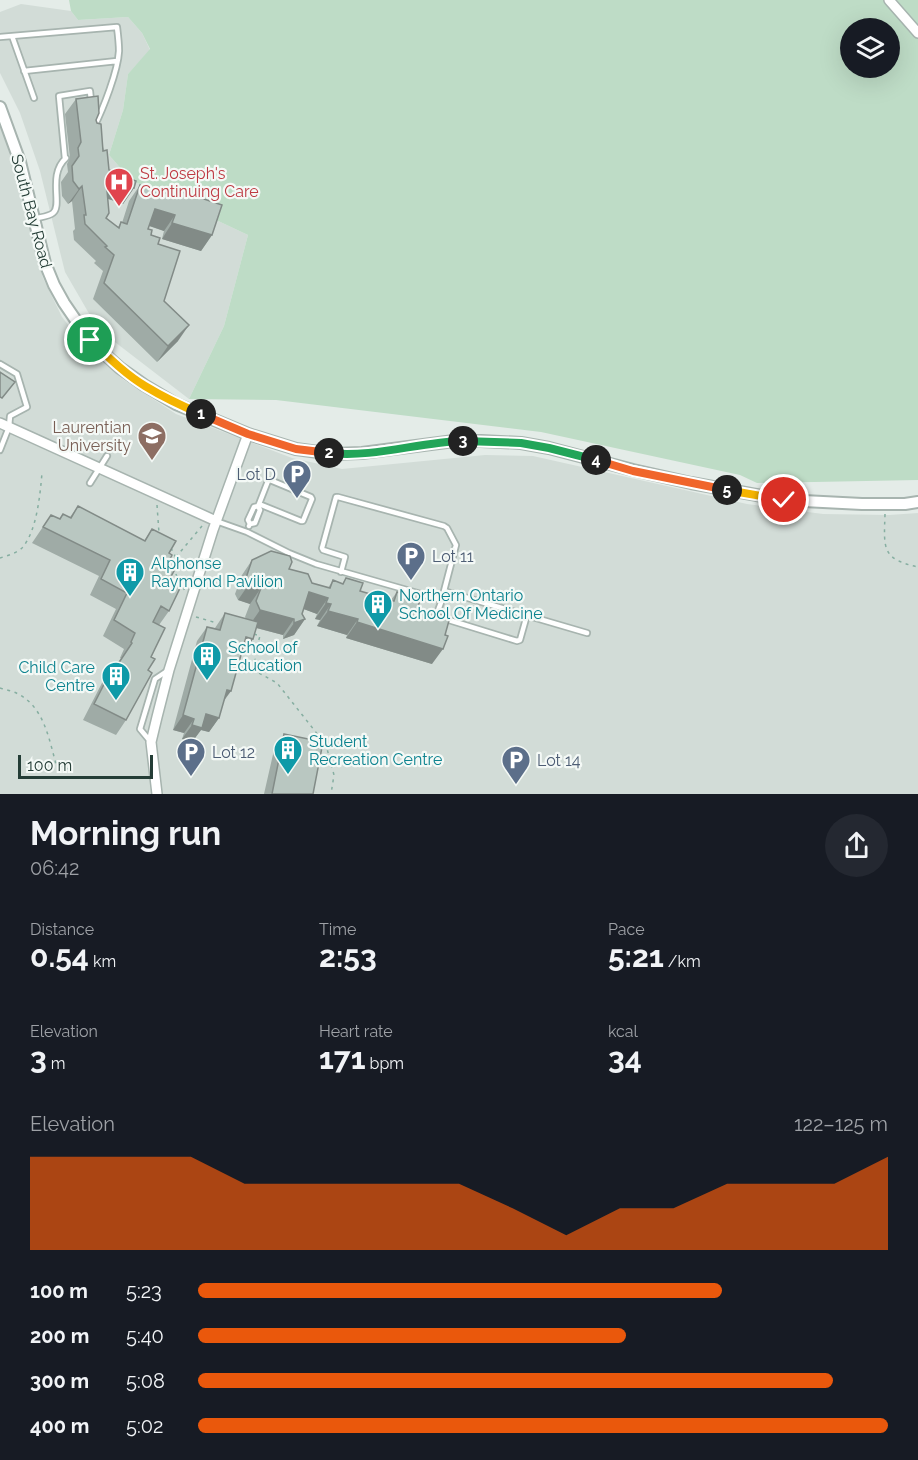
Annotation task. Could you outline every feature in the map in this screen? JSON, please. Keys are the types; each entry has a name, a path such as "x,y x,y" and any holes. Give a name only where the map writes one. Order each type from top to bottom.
{"street":[{"path":"889,0 918,33"},
{"name":"South Bay Road","path":"0,107 20,162 45,263 54,285 90,340 120,368 144,386 176,404 248,434 296,449 333,454 362,453 454,441 521,443 549,448 633,471 766,497 885,504 918,502"},
{"path":"0,423 216,520"},
{"path":"158,794 151,742 169,670 216,520 248,434"}],"lane":[{"path":"0,37 117,27 119,52 117,61 102,110 93,130 92,121"},
{"path":"12,36 34,98"},
{"path":"24,70 117,61"},
{"path":"34,219 53,213 56,208 57,171 66,158 59,96 90,91 91,111"},
{"path":"0,364 17,374 27,407 10,416 9,427 0,450"},
{"path":"90,483 107,456"},
{"path":"247,532 250,524 255,523 260,510 258,505 268,481 312,499 303,521 258,505"},
{"path":"341,572 345,557 322,548 338,496 447,528 456,545 437,613 439,616 517,641 520,640 527,615"},
{"path":"216,520 316,564 442,600"},
{"path":"444,591 586,633"}],"path":[{"path":"0,558 21,549 31,532 38,510 42,473"},
{"path":"157,495 159,534"},
{"path":"885,504 884,547 893,559 918,567"},
{"path":"190,602 171,565 202,526 206,517"},
{"path":"167,541 176,558"},
{"path":"187,614 215,623"},
{"path":"249,633 260,636 254,656 259,673 277,683 326,745 334,775 331,794"},
{"path":"0,688 19,695 36,707 45,725 56,764 73,771"}],"shaded area":[{"name":"St. Joseph's Continuing Care","path":"21,4 71,11 78,20 128,17 142,33 150,50 128,74 123,110 109,155 131,180 248,235 224,326 189,399 98,329 65,272 40,171 20,113 0,73 0,12"},
{"name":"Laurentian University","path":"0,125 43,278 62,317 88,350 124,380 176,414 292,458 342,469 485,455 533,456 747,504 823,514 918,513 918,794 0,794"}],"green space":[{"path":"69,0 918,0 918,480 757,483 740,475 541,432 276,400 189,399 224,326 248,235 131,180 109,155 123,110 128,74 150,49 142,33 128,17 78,20 71,11"}],"building":[{"path":"98,96 99,113 96,120 101,124 103,151 107,150 109,170 136,181 134,188 106,179 109,213 106,218 119,228 121,222 127,224 140,185 181,198 183,192 222,205 212,235 172,223 175,215 155,209 148,229 152,230 151,235 160,238 158,244 180,251 164,301 189,325 168,346 104,283 114,255 85,224 82,186 79,189 73,181 72,166 79,156 78,148 81,142 76,99"},
{"path":"0,372 15,382 2,398 0,397"},
{"path":"78,506 145,541 152,529 176,541 169,553 172,555 167,567 174,571 169,580 181,586 169,611 161,606 153,622 165,628 151,657 155,659 148,670 152,673 126,720 94,704 115,663 118,664 132,643 135,633 114,620 127,593 101,579 110,560 43,527 51,515 60,519 63,514 71,518"},
{"path":"271,551 290,556 292,562 289,569 308,574 312,583 330,588 333,580 343,584 346,578 363,583 360,591 394,601 397,592 420,599 418,608 450,617 445,635 448,636 443,649 357,622 358,619 328,611 331,604 326,603 328,598 309,592 302,614 305,619 294,623 294,619 260,610 256,601 261,588 249,584 246,578 252,560"},
{"path":"225,613 258,622 253,639 246,637 231,691 227,690 219,718 206,714 202,728 192,725 194,719 183,715 207,627 220,630"},
{"path":"284,734 323,742 313,794 272,794"}],"place":[{"name":"St. Joseph's Continuing Care","path":"119,208"},
{"name":"Laurentian University","path":"152,462"},
{"name":"Lot D","path":"297,500"},
{"name":"Lot 11","path":"411,582"},
{"name":"Alphonse Raymond Pavilion","path":"130,598"},
{"name":"Northern Ontario School Of Medicine","path":"378,630"},
{"name":"School of Education","path":"207,682"},
{"name":"Child Care Centre","path":"116,702"},
{"name":"Student Recreation Centre","path":"288,776"},
{"name":"Lot 12","path":"191,778"},
{"name":"Lot 14","path":"516,786"}],"route":[{"path":"90,340 120,368 144,386 176,404 248,434 296,449 333,454 362,453 454,441 521,443 549,448 633,471 784,500"}]}
